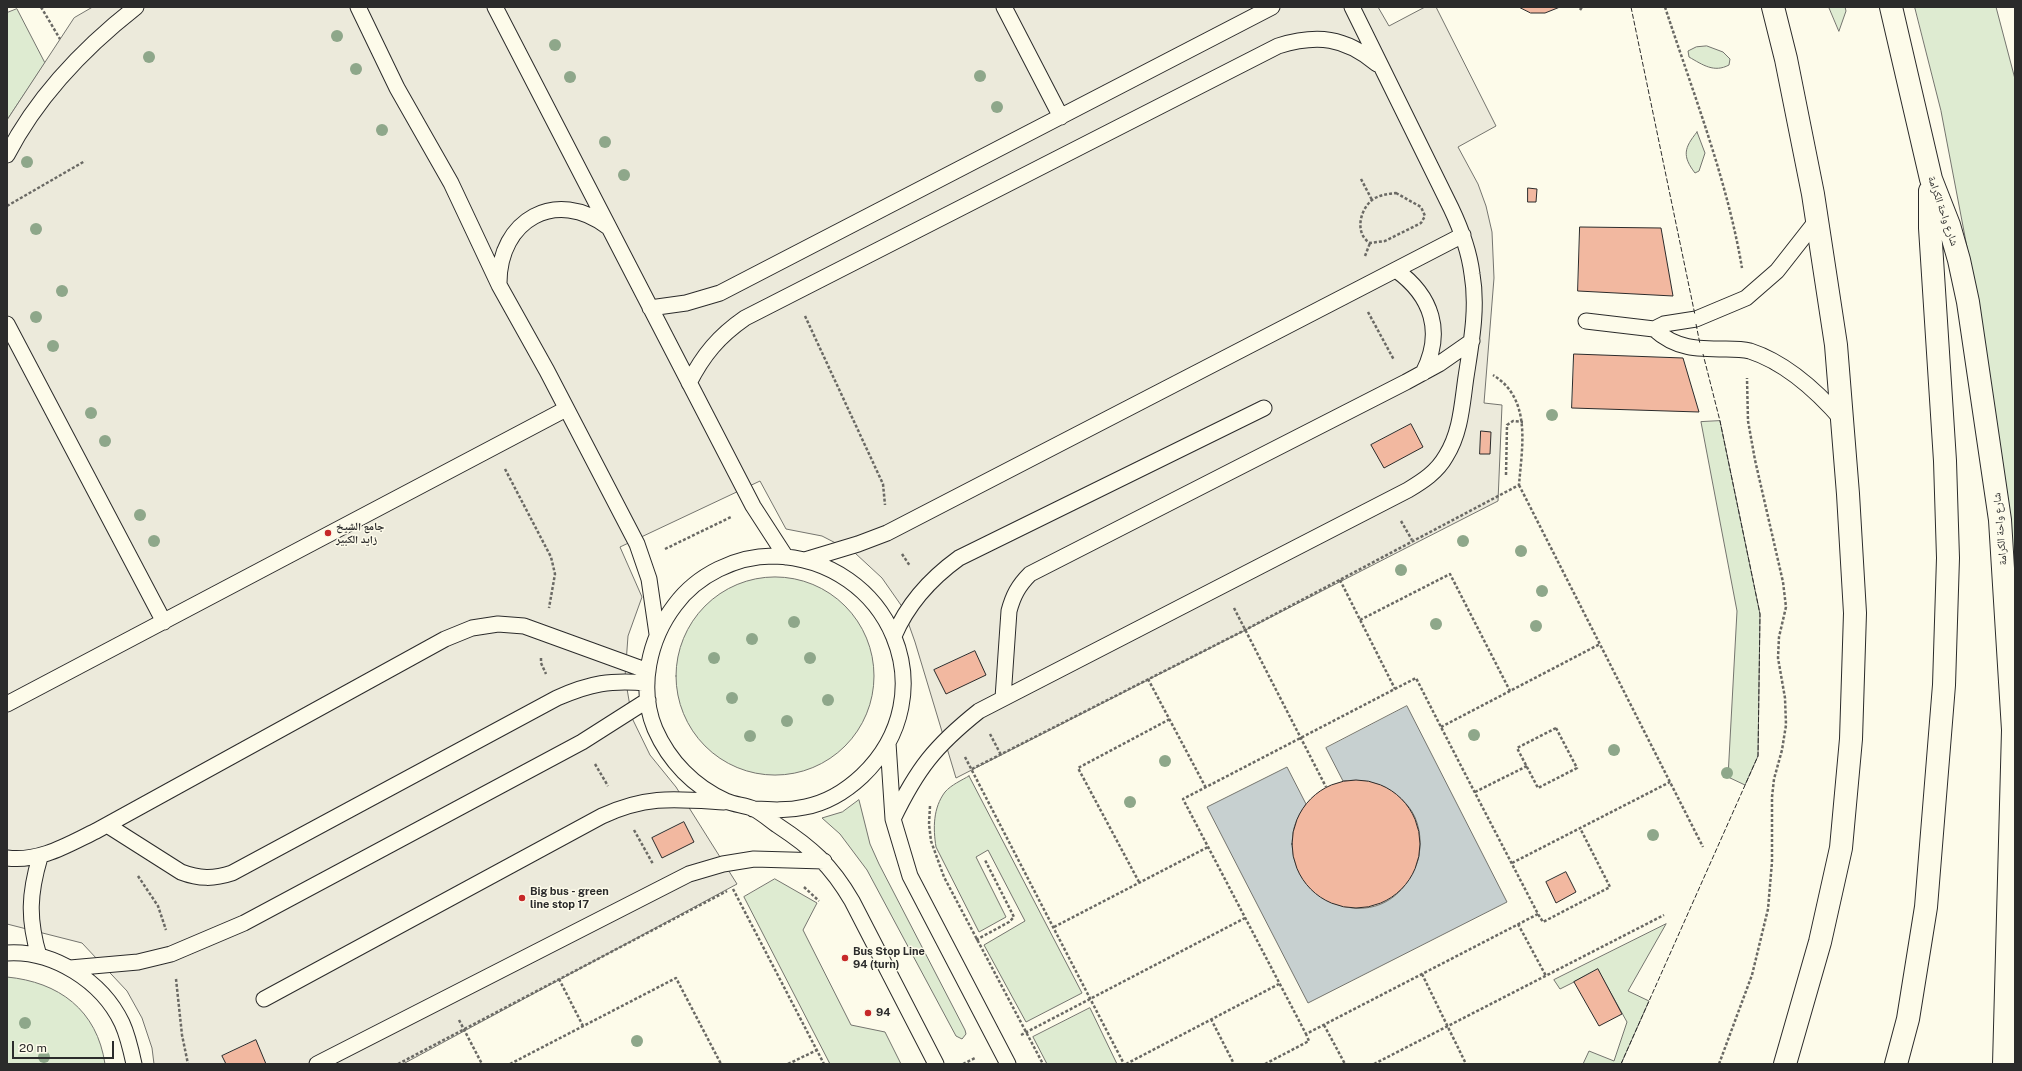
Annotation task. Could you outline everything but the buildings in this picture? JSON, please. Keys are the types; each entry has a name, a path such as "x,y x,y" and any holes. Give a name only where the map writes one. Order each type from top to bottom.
{"main road":[{"path":"1773,7 1786,59 1817,220 1836,345 1843,420 1855,613 1851,739 1841,848 1820,942 1785,1064"},
{"name":"شارع واحة الكرامة","path":"1891,7 1930,179 1949,225 1959,260 1968,302 2000,520 2013,730 2004,1064"},
{"path":"1896,1064 1908,1019 1926,907 1944,685 1948,558 1945,454 1930,228 1930,179"}],"lane":[{"path":"7,155 29,119 74,64 105,32 136,7"},
{"path":"358,7 398,88 451,183 499,285 566,408 637,544 649,579 657,634"},
{"path":"495,7 753,506 786,557"},
{"path":"1004,7 1061,117"},
{"path":"650,308 686,304 720,293 1272,7"},
{"path":"893,819 908,788 927,759 951,733 979,712 1003,698 1422,482 1435,471 1454,443 1459,427 1472,341 1474,296 1473,275 1463,235 1352,7"},
{"path":"689,383 698,364 712,346 727,331 745,318 795,294 1278,46 1299,39 1322,38 1344,43 1364,53 1382,68"},
{"path":"499,285 499,267 504,248 515,231 531,218 547,211 564,209 581,211 592,216 610,228"},
{"path":"1586,321 1654,329 1664,324 1696,319 1746,298 1777,271 1817,220"},
{"path":"805,560 858,544 887,532 1463,235"},
{"path":"1396,270 1416,287 1424,298 1432,322 1432,348 1429,361 1423,373"},
{"path":"7,324 164,622"},
{"path":"1654,329 1665,339 1685,347 1749,351 1774,362 1813,390 1843,420"},
{"path":"1003,698 1009,611 1012,598 1019,585 1030,574 1406,382 1423,373 1472,341"},
{"path":"7,704 566,408"},
{"path":"894,636 908,608 938,573 959,558 1264,408"},
{"path":"264,999 621,807 642,801 666,799 727,802 753,809 780,810 806,807 831,798 854,784 873,765 888,743 898,715 903,679 900,657 894,636 883,614 867,595 849,579 828,567 805,560 786,557 766,556 746,559 709,574 678,600 666,616 657,634 647,677 648,700 654,727 666,751 683,772 703,789 727,802"},
{"path":"7,858 20,860 40,857 107,826 445,639 472,628 498,624 524,626 647,677"},
{"path":"107,826 181,872 193,877 220,877 232,873 578,688 600,682 622,681 647,677"},
{"path":"70,968 138,962 171,954 244,923 582,742 648,700"},
{"path":"888,743 893,819 910,876 949,955 1008,1064"},
{"path":"753,809 804,843 824,862 840,881 852,901 936,1064"},
{"path":"39,956 32,932 30,906 33,881 40,857"},
{"path":"317,1064 689,874 723,864 754,859 824,862"},
{"path":"10,951 39,956 70,968 91,983 108,1001 121,1022 130,1045 134,1064"}],"path":[{"path":"41,7 74,64"},
{"path":"1665,7 1722,181 1737,241 1746,298"},
{"path":"7,206 85,161"},
{"path":"1361,179 1372,200"},
{"path":"1396,193 1421,207 1425,216 1421,223 1385,241 1370,243 1364,239 1361,234 1361,219 1363,211 1372,200 1379,196 1396,193"},
{"path":"1370,243 1364,259 1366,308 1406,382"},
{"path":"795,294 883,484 887,532 925,588"},
{"path":"1719,1064 1752,975 1768,909 1772,862 1772,797 1774,779 1782,750 1786,725 1785,698 1778,658 1779,636 1786,608 1784,582 1755,460 1748,421 1746,388 1749,351"},
{"path":"1468,364 1483,368 1506,386 1515,398 1523,422 1519,484 1703,847"},
{"path":"1506,475 1507,425 1513,421 1523,422"},
{"path":"972,770 1245,630 1519,484"},
{"path":"643,560 753,506"},
{"path":"1360,620 1450,574 1510,691"},
{"path":"1340,580 1396,689"},
{"path":"1245,630 1326,787"},
{"path":"1441,727 1600,644"},
{"path":"1265,1064 1309,1041 1183,799 1416,678 1543,922 1610,887 1580,828"},
{"path":"1148,679 1206,788"},
{"path":"979,712 1002,754"},
{"path":"1139,882 1078,768 1170,719"},
{"path":"1556,728 1577,768 1538,788 1527,766 1517,748 1556,728"},
{"path":"961,751 1125,1064 1279,984"},
{"path":"1475,792 1527,766"},
{"path":"1512,863 1670,782"},
{"path":"933,800 930,806 930,841 944,877 1043,1064"},
{"path":"1054,927 1208,847"},
{"path":"949,955 1009,922 1014,917 985,860"},
{"path":"799,883 822,904"},
{"path":"398,1064 738,885"},
{"path":"733,888 824,1064"},
{"path":"1306,1034 1538,914"},
{"path":"1374,1064 1664,916"},
{"path":"963,1064 1244,918"},
{"path":"1518,924 1546,976"},
{"path":"1422,974 1466,1064"},
{"path":"510,1064 676,978 721,1064"},
{"path":"559,979 583,1026"},
{"path":"1211,1019 1234,1064"},
{"path":"1324,1025 1345,1064"},
{"path":"469,1039 482,1064"},
{"path":"788,1064 817,1050"}],"green space":[{"path":"1829,7 1845,7 1846,11 1839,31"},
{"path":"1915,7 1996,7 2015,79 2015,649 1983,331 1941,111"},
{"path":"17,9 45,63 7,120 7,13"},
{"path":"1707,46 1723,52 1730,59 1729,65 1713,68 1689,57 1688,51 1696,47"},
{"path":"1697,132 1705,153 1699,171 1695,173 1688,162 1686,152 1689,143"},
{"path":"1720,421 1760,614 1758,756 1745,785 1728,777 1737,611 1701,422"},
{"path":"775,577 804,581 822,589 845,606 862,629 870,647 874,676 870,705 862,723 845,746 822,763 804,771 775,775 746,771 728,763 705,746 688,723 680,705 676,676 680,647 688,629 705,606 728,589 746,581"},
{"path":"969,776 1082,993 1026,1022 984,945 1025,921 988,850 976,857 1006,917 979,932 936,847 934,833 935,818 941,798 950,787"},
{"path":"859,800 870,844 965,1030 966,1034 962,1039 956,1036 867,870 840,834 822,818 842,812"},
{"path":"775,879 817,903 803,930 851,1025 885,1032 901,1064 830,1064 744,897"},
{"path":"1666,924 1628,991 1649,1001 1621,1064 1583,1064 1589,1051 1614,1061 1627,1022 1598,970 1560,989 1554,980"},
{"path":"7,977 43,985 59,992 72,1002 84,1014 94,1028 101,1045 105,1064 7,1064"},
{"path":"1090,1008 1117,1064 1047,1064 1033,1037"}],"shaded area":[{"name":"جامع الشيخ زايد الكبير","path":"93,7 1378,7 1389,26 1425,7 1436,7 1496,126 1458,147 1478,184 1486,206 1492,232 1494,278 1484,403 1502,405 1498,501 956,778 915,642 903,608 882,578 855,553 822,536 786,529 760,481 620,547 642,597 628,636 625,677 632,718 650,755 676,787 737,884 403,1064 154,1064 152,1048 142,1018 127,991 82,943 7,924 7,120 74,18"},
{"path":"1407,706 1507,902 1308,1003 1207,807 1287,767 1306,804 1294,828 1293,853 1300,874 1314,891 1333,903 1354,908 1375,906 1394,896 1410,877 1418,861 1420,849 1419,829 1412,811 1394,793 1371,782 1353,780 1343,781 1326,748"}],"fence":[{"path":"1631,7 1695,315"},
{"path":"1696,324 1700,344"},
{"path":"1621,1064 1758,756 1760,614 1720,421 1703,354"}],"place":[{"name":"جامع الشيخ زايد الكبير","path":"328,533"},
{"name":"Big bus - green line stop 17","path":"522,898"},
{"name":"Bus Stop Line 94 (turn)","path":"845,958"},
{"name":"94","path":"868,1013"}]}
